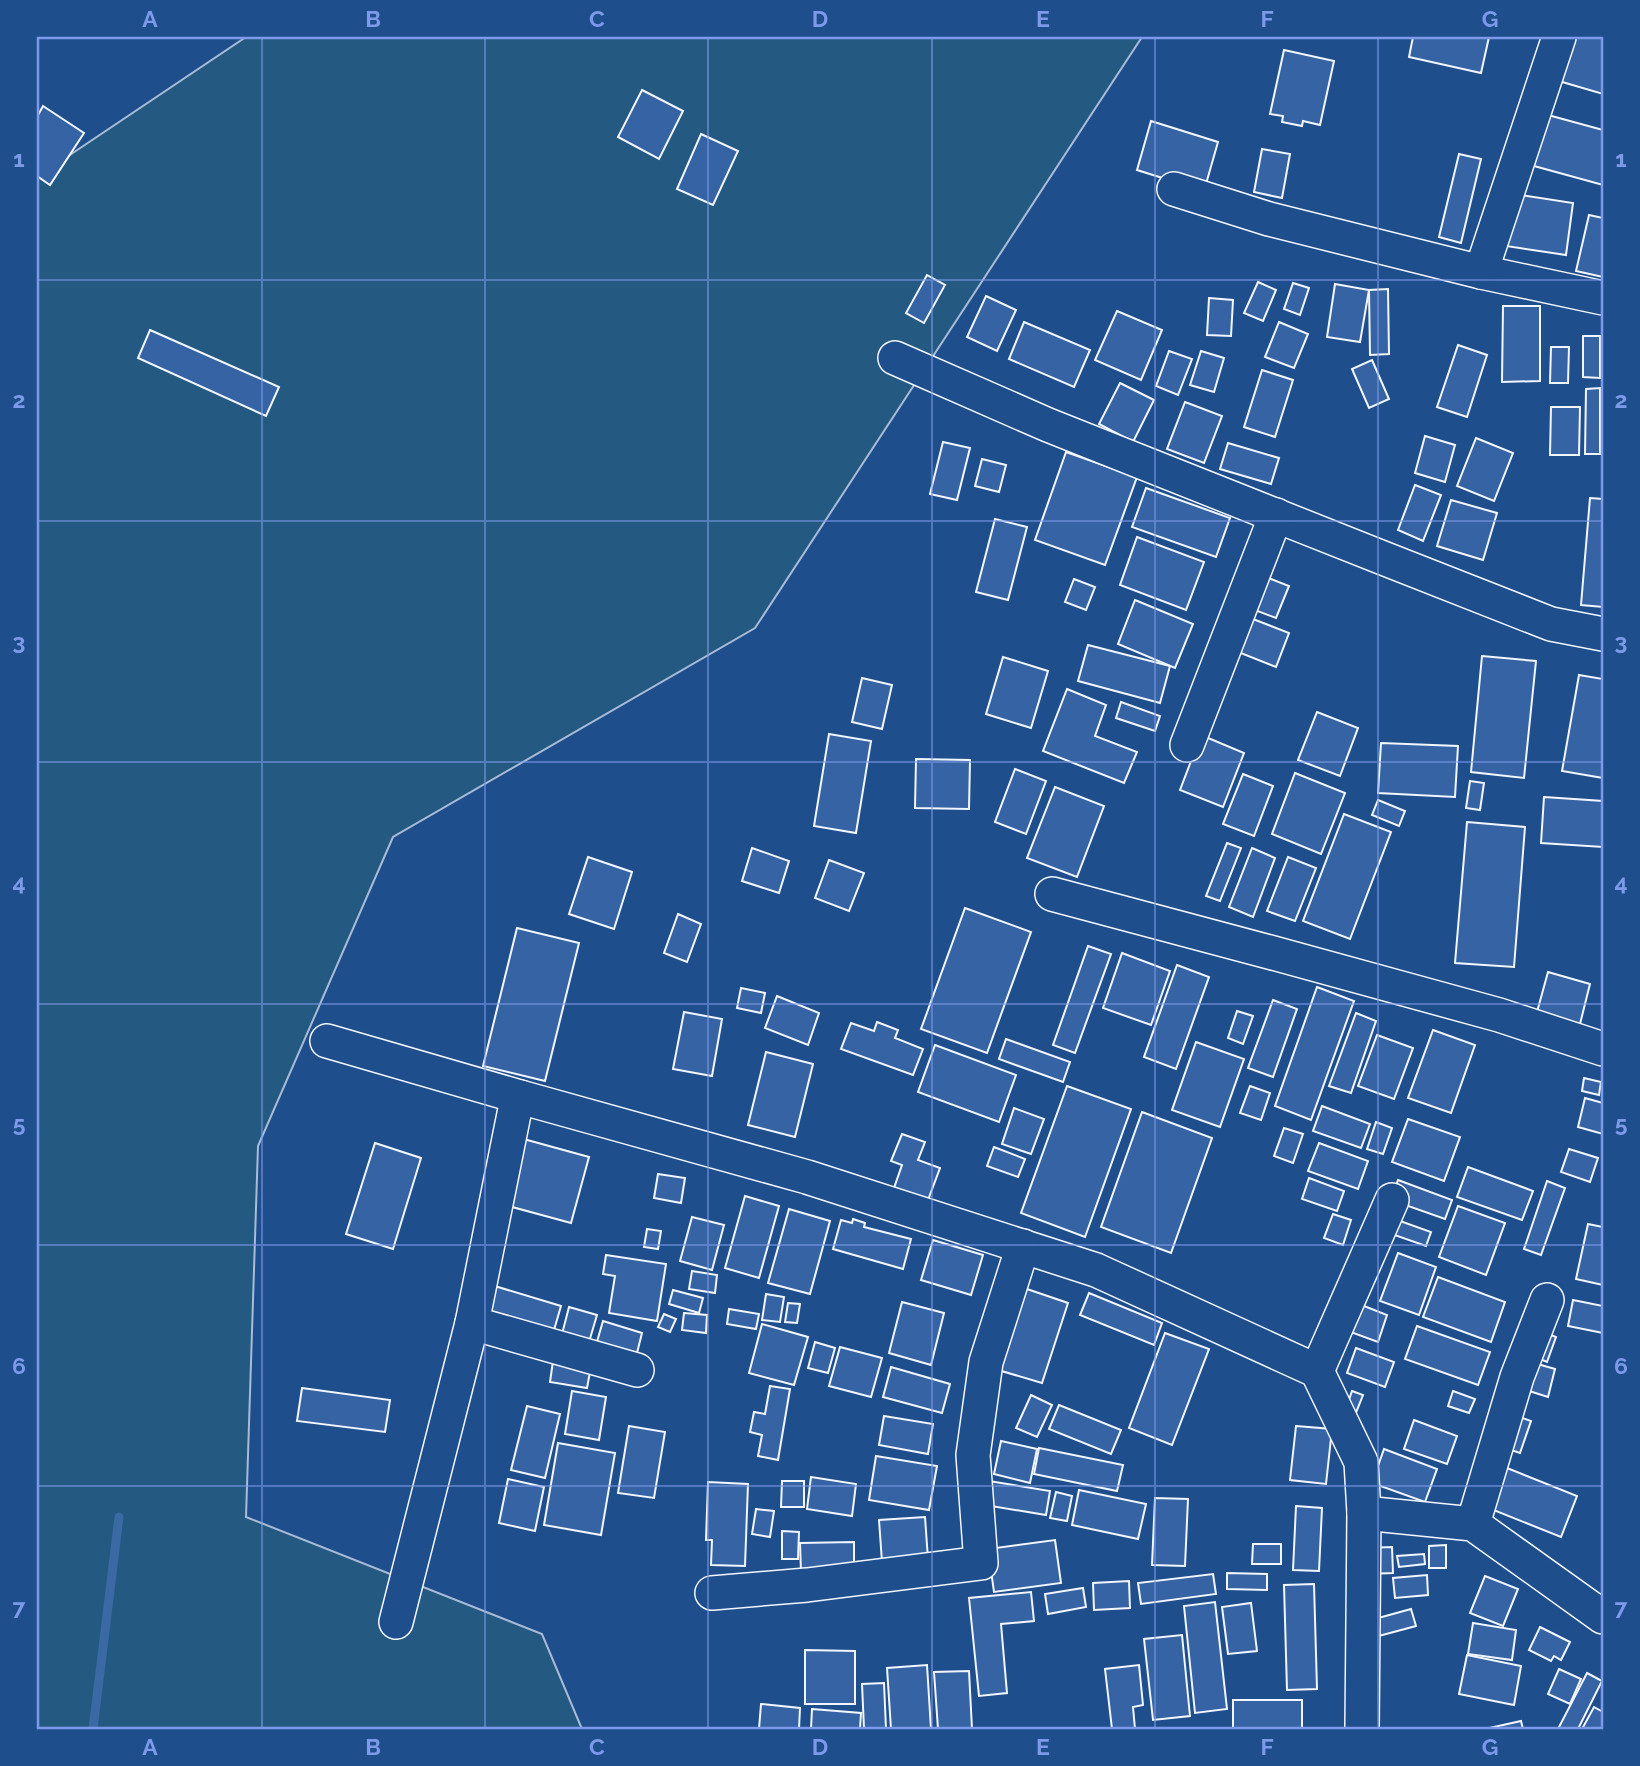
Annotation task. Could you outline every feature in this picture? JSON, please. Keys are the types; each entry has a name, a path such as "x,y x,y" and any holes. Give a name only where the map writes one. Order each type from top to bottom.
{"street":[{"path":"1482,272 1559,37"},
{"path":"1174,189 1269,219 1482,272 1603,298"},
{"path":"895,358 1048,425 1551,624 1603,634"},
{"path":"1187,745 1276,515"},
{"path":"1052,894 1499,1015 1603,1049"},
{"path":"327,1041 807,1177 1096,1270 1317,1371 1361,1462 1364,1513 1362,1729"},
{"path":"396,1622 472,1323 515,1109 520,1097"},
{"path":"1317,1371 1392,1200"},
{"path":"712,1592 807,1585 981,1563 973,1455 986,1362 1023,1246"},
{"path":"1473,1524 1517,1377 1547,1300"},
{"path":"472,1323 637,1370"},
{"path":"1364,1513 1473,1524 1603,1617"}],"shaded area":[{"path":"246,37 1142,37 755,628 393,837 258,1146 246,1517 542,1634 582,1729 37,1729 37,177"}],"building":[{"path":"1413,37 1489,37 1481,73 1409,57"},
{"path":"1564,37 1603,38 1603,94 1552,79"},
{"path":"1284,50 1334,61 1320,125 1303,121 1302,126 1282,122 1283,116 1270,114"},
{"path":"642,90 683,111 659,159 618,137"},
{"path":"43,106 84,133 50,185 37,176 37,117"},
{"path":"1548,115 1603,130 1603,185 1534,166"},
{"path":"1151,121 1218,142 1204,191 1137,170"},
{"path":"701,134 738,151 713,205 677,189"},
{"path":"1262,149 1290,154 1282,198 1254,192"},
{"path":"1459,154 1481,159 1461,243 1439,237"},
{"path":"1514,194 1573,203 1566,255 1506,246"},
{"path":"1589,215 1603,218 1603,277 1576,271"},
{"path":"927,275 945,285 924,323 906,313"},
{"path":"1258,282 1276,290 1263,321 1244,313"},
{"path":"1293,283 1309,288 1300,315 1284,309"},
{"path":"1335,284 1369,290 1360,342 1327,337"},
{"path":"1388,289 1389,354 1370,355 1369,290"},
{"path":"986,296 1016,310 997,351 967,337"},
{"path":"1209,298 1233,300 1231,336 1207,335"},
{"path":"1503,306 1540,306 1540,381 1502,382"},
{"path":"1117,311 1162,330 1141,380 1095,360"},
{"path":"1024,322 1090,350 1074,387 1009,359"},
{"path":"1279,322 1308,334 1294,368 1265,357"},
{"path":"150,330 279,387 266,416 138,358"},
{"path":"1583,336 1600,336 1600,378 1583,377"},
{"path":"1458,345 1487,355 1467,417 1437,407"},
{"path":"1551,347 1569,347 1568,383 1550,383"},
{"path":"1169,351 1192,359 1178,395 1156,386"},
{"path":"1201,351 1224,358 1214,392 1190,385"},
{"path":"1372,360 1389,399 1369,408 1352,369"},
{"path":"1262,370 1293,380 1275,437 1244,427"},
{"path":"1120,383 1154,400 1133,442 1099,424"},
{"path":"1600,388 1600,454 1585,454 1586,389"},
{"path":"1185,402 1222,416 1204,463 1167,449"},
{"path":"1551,407 1580,407 1579,455 1550,455"},
{"path":"1425,436 1455,445 1445,482 1415,473"},
{"path":"1476,438 1513,453 1494,501 1457,486"},
{"path":"943,442 970,448 957,500 930,494"},
{"path":"1228,443 1279,458 1271,484 1220,469"},
{"path":"1066,452 1137,477 1105,565 1035,540"},
{"path":"982,459 1006,465 999,492 975,486"},
{"path":"1415,485 1441,495 1423,541 1398,530"},
{"path":"1146,488 1230,518 1216,557 1132,527"},
{"path":"1590,498 1603,499 1603,607 1581,605"},
{"path":"1451,500 1497,513 1483,560 1437,546"},
{"path":"995,519 1027,527 1008,600 976,592"},
{"path":"1137,537 1204,562 1186,610 1120,585"},
{"path":"1263,576 1289,586 1276,618 1252,609"},
{"path":"1074,579 1095,587 1086,610 1065,602"},
{"path":"1135,600 1193,624 1175,668 1118,644"},
{"path":"1240,614 1289,633 1276,667 1228,648"},
{"path":"1088,645 1170,666 1160,703 1078,681"},
{"path":"1482,656 1536,661 1524,778 1471,772"},
{"path":"1003,657 1048,671 1031,728 986,714"},
{"path":"1579,675 1603,679 1603,778 1562,771"},
{"path":"862,678 892,685 882,729 852,722"},
{"path":"1067,689 1106,705 1095,736 1137,752 1124,783 1043,751"},
{"path":"1121,702 1160,716 1155,731 1116,718"},
{"path":"1317,712 1358,728 1340,776 1298,760"},
{"path":"829,734 871,741 856,833 814,826"},
{"path":"1201,735 1244,753 1223,807 1180,790"},
{"path":"1381,743 1458,746 1455,797 1378,793"},
{"path":"916,759 970,760 969,809 915,808"},
{"path":"1015,769 1046,781 1026,834 995,822"},
{"path":"1295,773 1345,793 1321,854 1272,834"},
{"path":"1243,774 1273,786 1254,836 1223,824"},
{"path":"1470,781 1484,783 1480,810 1466,808"},
{"path":"1055,787 1104,806 1077,877 1027,858"},
{"path":"1544,797 1603,801 1603,847 1541,843"},
{"path":"1378,800 1405,811 1399,826 1372,815"},
{"path":"1344,814 1391,832 1350,939 1303,921"},
{"path":"1467,822 1525,827 1514,967 1455,963"},
{"path":"1227,843 1241,848 1220,901 1206,896"},
{"path":"752,848 789,861 779,893 742,881"},
{"path":"1252,848 1275,858 1253,917 1229,907"},
{"path":"588,857 632,872 614,929 569,914"},
{"path":"1288,857 1316,868 1295,921 1267,911"},
{"path":"829,860 864,873 849,911 815,898"},
{"path":"965,908 1031,932 987,1053 921,1029"},
{"path":"678,914 701,924 687,962 664,953"},
{"path":"517,928 579,943 545,1081 483,1066"},
{"path":"1088,946 1111,954 1075,1053 1053,1045"},
{"path":"1122,953 1170,971 1151,1025 1103,1008"},
{"path":"1177,965 1209,977 1176,1069 1144,1057"},
{"path":"1548,972 1590,984 1580,1024 1537,1012"},
{"path":"1317,987 1354,1001 1311,1120 1275,1106"},
{"path":"741,988 765,993 761,1013 737,1008"},
{"path":"777,996 819,1013 808,1045 765,1028"},
{"path":"1273,1000 1297,1009 1273,1077 1248,1068"},
{"path":"1237,1011 1253,1016 1243,1044 1228,1038"},
{"path":"684,1012 722,1019 712,1076 673,1069"},
{"path":"1356,1013 1376,1021 1351,1093 1329,1086"},
{"path":"877,1022 898,1030 895,1038 923,1049 913,1075 841,1049 851,1023 874,1031"},
{"path":"1433,1030 1475,1045 1451,1113 1408,1098"},
{"path":"1377,1035 1413,1048 1394,1099 1358,1086"},
{"path":"1006,1039 1070,1062 1063,1082 999,1059"},
{"path":"1196,1042 1244,1059 1220,1127 1172,1110"},
{"path":"935,1045 1016,1075 999,1122 918,1092"},
{"path":"766,1052 813,1064 795,1137 748,1125"},
{"path":"1584,1078 1601,1082 1599,1095 1582,1091"},
{"path":"1067,1086 1131,1109 1085,1237 1021,1213"},
{"path":"1250,1086 1270,1093 1261,1120 1240,1113"},
{"path":"1585,1098 1603,1103 1603,1134 1578,1127"},
{"path":"1322,1106 1370,1124 1361,1148 1313,1131"},
{"path":"1014,1108 1044,1119 1031,1154 1002,1144"},
{"path":"1142,1112 1212,1138 1171,1253 1101,1227"},
{"path":"1408,1119 1460,1137 1444,1181 1392,1162"},
{"path":"1376,1122 1392,1128 1383,1154 1367,1149"},
{"path":"1284,1128 1303,1134 1293,1163 1274,1156"},
{"path":"902,1134 925,1142 918,1160 940,1168 928,1200 894,1188 902,1165 891,1161"},
{"path":"520,1138 589,1157 571,1223 501,1204"},
{"path":"375,1143 421,1158 393,1249 346,1234"},
{"path":"1319,1143 1368,1161 1358,1189 1308,1171"},
{"path":"994,1147 1025,1159 1018,1177 987,1166"},
{"path":"1569,1149 1598,1158 1590,1182 1561,1172"},
{"path":"1468,1167 1533,1191 1522,1220 1457,1197"},
{"path":"658,1174 685,1178 681,1203 654,1198"},
{"path":"1309,1178 1344,1191 1337,1211 1302,1199"},
{"path":"1398,1180 1452,1200 1445,1219 1391,1200"},
{"path":"1547,1181 1565,1188 1541,1255 1524,1249"},
{"path":"745,1196 779,1206 759,1278 725,1268"},
{"path":"1458,1206 1505,1223 1486,1275 1439,1257"},
{"path":"789,1209 830,1221 810,1294 768,1283"},
{"path":"1333,1214 1351,1220 1343,1245 1324,1238"},
{"path":"692,1217 724,1225 712,1270 680,1261"},
{"path":"1389,1217 1431,1232 1426,1246 1383,1231"},
{"path":"853,1219 865,1223 864,1227 911,1239 903,1269 833,1249 841,1220 852,1223"},
{"path":"1588,1224 1603,1227 1603,1285 1576,1279"},
{"path":"647,1229 661,1231 658,1249 644,1247"},
{"path":"933,1240 983,1255 971,1295 921,1280"},
{"path":"1398,1253 1436,1267 1419,1315 1380,1301"},
{"path":"606,1255 666,1264 657,1321 609,1313 615,1276 603,1274"},
{"path":"692,1271 717,1275 715,1293 689,1289"},
{"path":"1438,1277 1505,1302 1491,1342 1423,1317"},
{"path":"488,1284 561,1306 552,1337 479,1314"},
{"path":"1024,1288 1068,1303 1042,1383 998,1370"},
{"path":"673,1290 703,1298 699,1313 669,1304"},
{"path":"1089,1293 1162,1323 1154,1345 1080,1315"},
{"path":"766,1294 784,1297 780,1322 762,1320"},
{"path":"1573,1300 1603,1306 1603,1333 1568,1326"},
{"path":"902,1302 944,1313 931,1365 889,1353"},
{"path":"1354,1302 1387,1315 1378,1342 1345,1330"},
{"path":"788,1303 800,1304 797,1323 785,1322"},
{"path":"569,1307 597,1315 589,1342 562,1334"},
{"path":"729,1309 759,1314 756,1329 727,1324"},
{"path":"684,1313 707,1315 706,1333 682,1330"},
{"path":"664,1314 676,1319 670,1332 658,1327"},
{"path":"603,1321 642,1333 636,1357 596,1345"},
{"path":"762,1324 808,1337 794,1385 749,1373"},
{"path":"1417,1326 1490,1352 1478,1385 1405,1359"},
{"path":"1539,1330 1556,1337 1547,1362 1528,1354"},
{"path":"1165,1333 1209,1349 1172,1445 1129,1428"},
{"path":"815,1342 835,1348 828,1373 808,1368"},
{"path":"840,1347 882,1358 871,1397 829,1386"},
{"path":"1356,1348 1394,1362 1385,1387 1347,1373"},
{"path":"554,1354 592,1361 587,1388 550,1382"},
{"path":"1534,1363 1555,1369 1548,1397 1526,1390"},
{"path":"891,1367 950,1384 942,1413 883,1397"},
{"path":"770,1386 790,1389 778,1460 758,1456 762,1435 750,1432 754,1412 765,1414"},
{"path":"302,1388 390,1400 385,1432 297,1421"},
{"path":"572,1391 606,1397 599,1440 565,1434"},
{"path":"1352,1391 1363,1395 1353,1420 1343,1417"},
{"path":"1453,1391 1475,1399 1469,1413 1448,1406"},
{"path":"1031,1395 1052,1405 1037,1437 1016,1428"},
{"path":"1059,1405 1121,1430 1111,1454 1049,1429"},
{"path":"527,1406 560,1414 545,1478 511,1470"},
{"path":"1511,1414 1531,1421 1520,1453 1499,1446"},
{"path":"884,1416 933,1424 928,1454 879,1445"},
{"path":"1414,1420 1457,1436 1447,1464 1404,1449"},
{"path":"629,1426 665,1432 654,1498 618,1493"},
{"path":"1296,1426 1332,1429 1326,1484 1290,1480"},
{"path":"1001,1441 1037,1449 1030,1483 994,1474"},
{"path":"558,1443 615,1453 601,1535 544,1525"},
{"path":"1039,1448 1123,1465 1117,1491 1034,1474"},
{"path":"1384,1449 1437,1469 1425,1502 1372,1483"},
{"path":"876,1456 937,1466 929,1510 869,1500"},
{"path":"1502,1466 1577,1496 1561,1537 1486,1507"},
{"path":"811,1477 856,1484 852,1516 807,1509"},
{"path":"508,1479 544,1487 535,1531 499,1523"},
{"path":"983,1480 1050,1491 1046,1515 979,1504"},
{"path":"782,1481 804,1481 804,1507 781,1507"},
{"path":"708,1482 748,1484 745,1566 711,1565 712,1540 706,1540"},
{"path":"1079,1490 1146,1504 1138,1539 1072,1525"},
{"path":"1056,1492 1072,1496 1067,1521 1050,1518"},
{"path":"1155,1498 1188,1499 1185,1566 1152,1565"},
{"path":"1296,1506 1322,1508 1319,1571 1293,1570"},
{"path":"756,1509 774,1511 770,1537 752,1534"},
{"path":"925,1517 928,1559 882,1562 879,1520"},
{"path":"782,1531 799,1532 798,1559 782,1559"},
{"path":"1055,1540 1061,1583 994,1592 988,1549"},
{"path":"854,1542 854,1571 801,1572 800,1543"},
{"path":"1253,1544 1281,1544 1281,1564 1252,1564"},
{"path":"1446,1545 1446,1568 1429,1568 1429,1546"},
{"path":"1392,1547 1393,1573 1368,1574 1367,1548"},
{"path":"1424,1554 1425,1564 1399,1567 1397,1556"},
{"path":"1227,1573 1267,1574 1267,1590 1227,1589"},
{"path":"1213,1574 1216,1594 1141,1604 1138,1583"},
{"path":"1427,1575 1428,1595 1395,1598 1393,1578"},
{"path":"1485,1576 1518,1589 1503,1626 1470,1613"},
{"path":"1129,1581 1130,1608 1094,1610 1093,1583"},
{"path":"1314,1584 1317,1689 1287,1690 1284,1585"},
{"path":"1083,1588 1086,1607 1048,1614 1045,1594"},
{"path":"1031,1592 1034,1621 1001,1624 1007,1693 979,1696 969,1598"},
{"path":"1215,1602 1227,1709 1195,1713 1184,1606"},
{"path":"1251,1603 1257,1651 1228,1654 1222,1607"},
{"path":"1411,1609 1416,1626 1375,1637 1371,1620"},
{"path":"1473,1623 1516,1630 1512,1660 1468,1654"},
{"path":"1540,1627 1570,1642 1561,1660 1554,1656 1551,1661 1529,1650"},
{"path":"1182,1635 1190,1716 1153,1720 1144,1639"},
{"path":"805,1650 855,1651 855,1704 805,1704"},
{"path":"1467,1655 1521,1666 1514,1705 1459,1694"},
{"path":"927,1665 931,1729 891,1729 887,1668"},
{"path":"1139,1665 1143,1705 1133,1707 1135,1729 1112,1729 1105,1669"},
{"path":"1559,1669 1581,1679 1570,1704 1548,1694"},
{"path":"969,1671 972,1729 938,1729 934,1672"},
{"path":"1587,1673 1602,1681 1578,1729 1558,1729"},
{"path":"884,1683 886,1729 864,1729 862,1684"},
{"path":"1233,1700 1302,1700 1302,1729 1233,1728"},
{"path":"761,1704 800,1708 799,1729 759,1729"},
{"path":"1594,1707 1603,1712 1603,1729 1582,1729"},
{"path":"812,1709 861,1713 860,1729 811,1729"},
{"path":"1521,1721 1523,1729 1485,1729"}],"waterway":[{"path":"93,1729 119,1517"}]}
